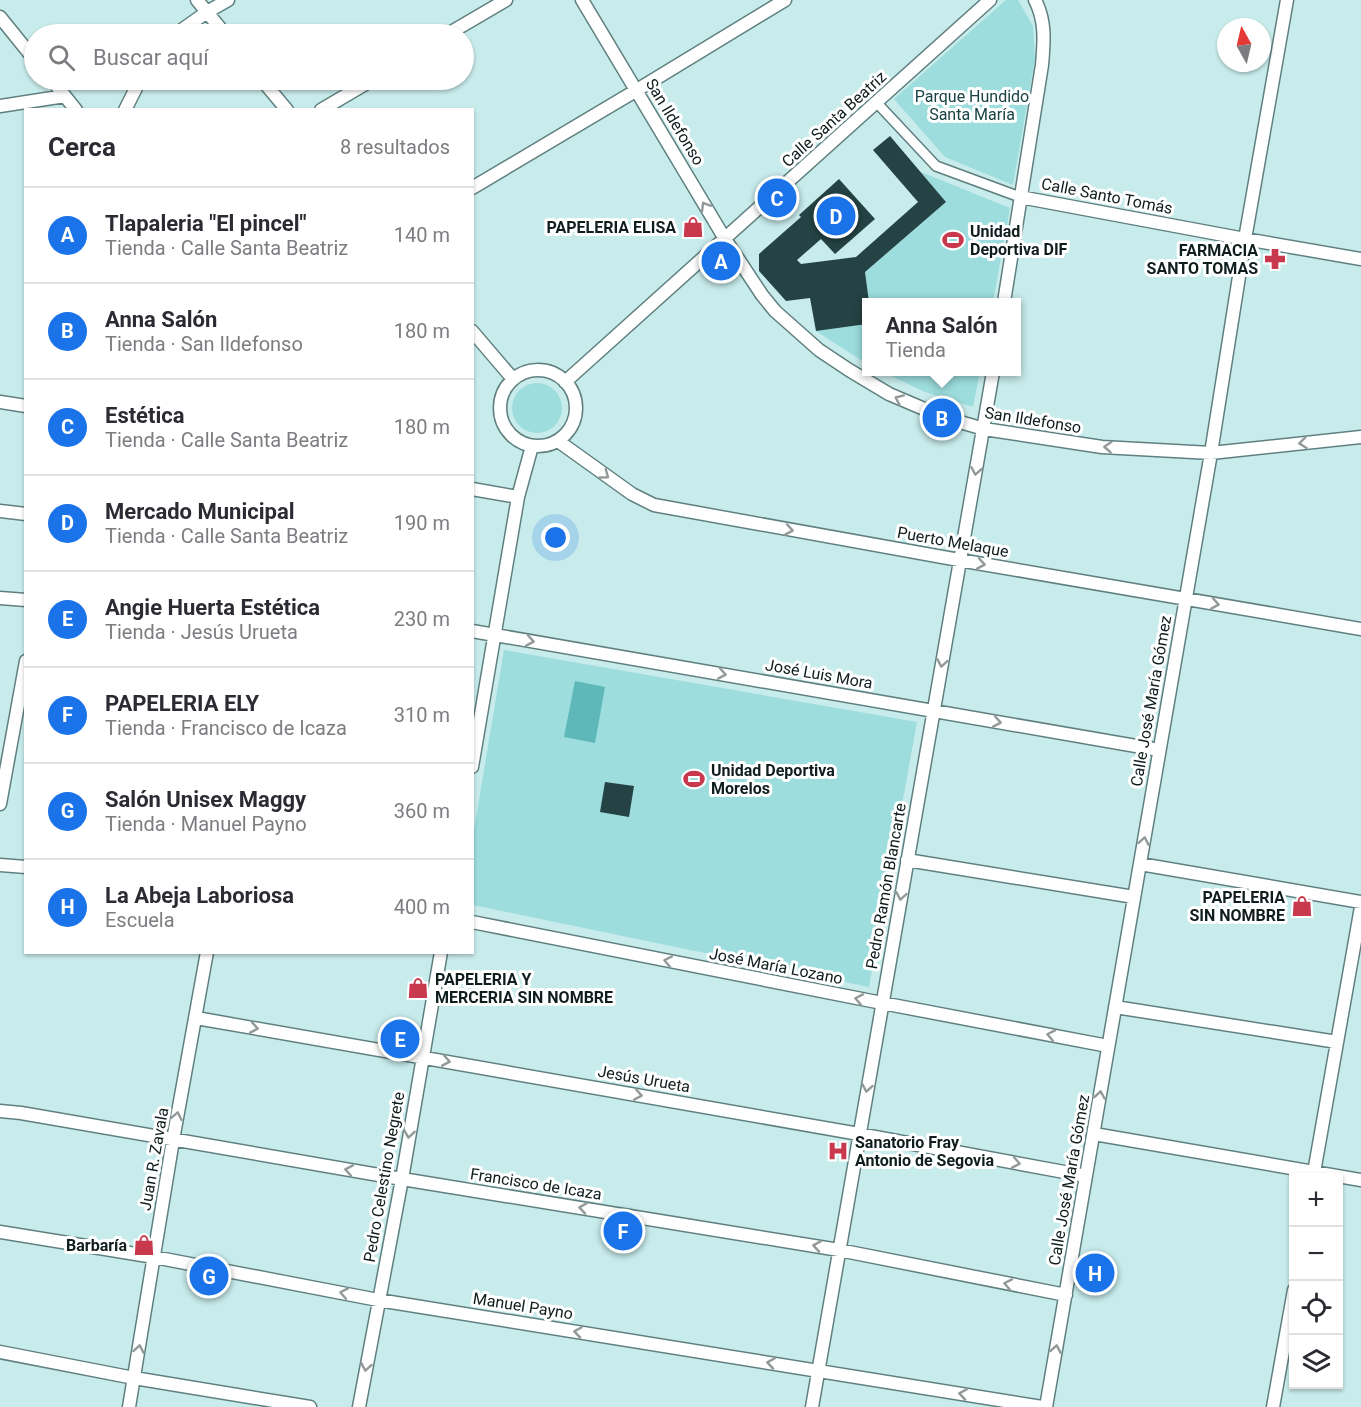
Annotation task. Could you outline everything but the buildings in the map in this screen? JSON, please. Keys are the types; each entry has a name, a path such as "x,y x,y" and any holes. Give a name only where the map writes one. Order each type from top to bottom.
{"street":[{"path":"197,0 217,24"},
{"path":"190,24 228,0"},
{"path":"465,24 506,0"},
{"name":"San Ildefonso","path":"582,0 725,239 769,303 819,350 889,394 943,417 984,429 1102,447 1211,453 1361,437"},
{"path":"474,187 785,0"},
{"name":"Calle Santa Beatriz","path":"565,382 990,0"},
{"path":"1005,298 1042,65 1044,34 1042,19 1035,0"},
{"name":"Calle José María Gómez","path":"1044,1407 1094,1134 1287,0"},
{"path":"0,17 24,47"},
{"path":"60,90 74,108"},
{"path":"126,108 135,90"},
{"path":"270,90 285,108"},
{"path":"324,108 355,90"},
{"path":"0,106 65,96"},
{"name":"Calle Santo Tomás","path":"877,103 936,166 1020,197 1361,259"},
{"path":"474,334 513,379"},
{"path":"540,370 554,374 565,382 573,393 576,406 574,419 568,431 558,441 532,446 518,441 507,432 501,418 500,404 504,390 513,379 526,372 540,370"},
{"name":"Pedro Ramón Blancarte","path":"812,1407 992,376"},
{"path":"0,402 24,406"},
{"name":"Puerto Melaque","path":"558,441 632,494 654,505 1361,629"},
{"path":"474,756 518,497 532,446"},
{"path":"474,489 518,497"},
{"path":"0,511 24,514"},
{"path":"0,598 24,600"},
{"name":"José Luis Mora","path":"474,631 1159,750"},
{"path":"0,804 24,672"},
{"path":"907,860 1134,897"},
{"path":"1140,864 1361,905 1314,1173"},
{"path":"0,866 24,867"},
{"name":"José María Lozano","path":"474,922 1108,1046"},
{"name":"Juan R. Zavala","path":"129,1407 207,954"},
{"name":"Pedro Celestino Negrete","path":"359,1407 402,1179 441,954"},
{"path":"1115,1007 1337,1042"},
{"name":"Jesús Urueta","path":"196,1018 1086,1176"},
{"name":"Francisco de Icaza","path":"0,1111 839,1250 1066,1295"},
{"path":"1094,1134 1303,1173"},
{"path":"1343,1178 1361,1180"},
{"name":"Manuel Payno","path":"0,1232 154,1257 378,1300 1044,1407"},
{"path":"1273,1407 1289,1313"},
{"path":"0,1353 310,1407"}],"green space":[{"name":"Parque Hundido Santa María","path":"1006,0 1018,0 1033,26 1035,59 1013,185 945,157 894,99"},
{"name":"Unidad Deportiva DIF","path":"921,172 1010,208 994,298 868,298 865,272 946,202"},
{"path":"862,325 862,361 816,331"},
{"path":"891,376 979,376 973,407 925,392"},
{"path":"537,383 551,387 558,394 562,408 558,422 551,429 537,433 523,429 516,422 512,408 516,394 523,387"},
{"name":"Unidad Deportiva Morelos","path":"504,650 917,722 869,987 474,905 474,830"}],"shaded area":[{"path":"575,681 605,687 595,743 564,737"}],"place":[{"name":"Estética","path":"777,198"},
{"name":"Mercado Municipal","path":"836,216"},
{"name":"PAPELERIA ELISA","path":"693,227"},
{"name":"Unidad Deportiva DIF","path":"953,240"},
{"name":"FARMACIA SANTO TOMAS","path":"1275,259"},
{"name":"Tlapaleria \"El pincel\"","path":"721,261"},
{"name":"Anna Salón","path":"942,418"},
{"name":"Unidad Deportiva Morelos","path":"694,779"},
{"name":"PAPELERIA SIN NOMBRE","path":"1302,906"},
{"name":"PAPELERIA Y MERCERIA SIN NOMBRE","path":"418,988"},
{"name":"Angie Huerta Estética","path":"400,1039"},
{"name":"Sanatorio Fray Antonio de Segovia","path":"838,1151"},
{"name":"PAPELERIA ELY","path":"623,1231"},
{"name":"Barbaría","path":"144,1245"},
{"name":"La Abeja Laboriosa","path":"1095,1273"},
{"name":"Salón Unisex Maggy","path":"209,1276"}]}
